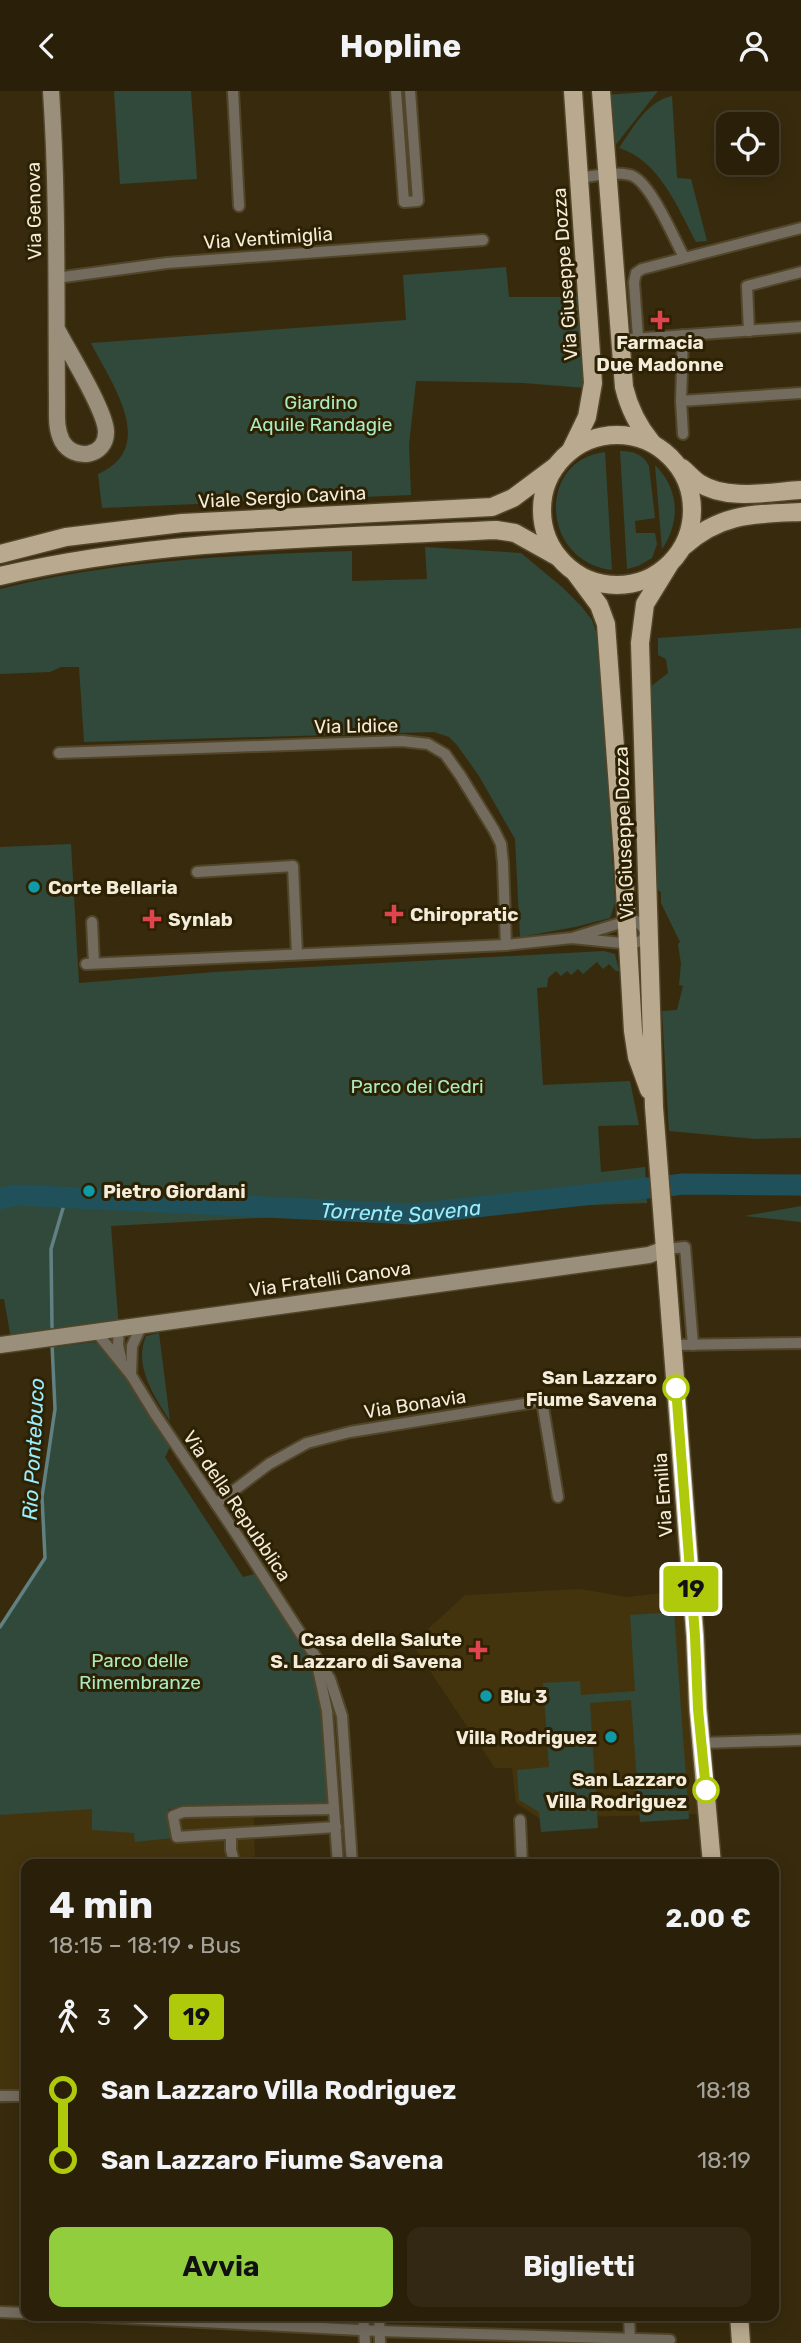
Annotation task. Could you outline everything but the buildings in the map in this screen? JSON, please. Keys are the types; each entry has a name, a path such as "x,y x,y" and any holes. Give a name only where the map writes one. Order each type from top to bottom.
{"main road":[{"name":"Via Giuseppe Dozza","path":"571,450 587,417 593,383 573,91"},
{"path":"601,91 624,387 640,428 653,444 699,483 717,491 734,494 801,490"},
{"path":"558,557 546,535 541,512 543,495 556,466 571,450 586,441 612,435 637,437 653,444"},
{"path":"672,459 685,479 691,502 692,518 682,548"},
{"name":"Viale Sergio Cavina","path":"0,554 66,537 182,523 492,506 513,498 556,466"},
{"path":"0,576 87,558 183,546 496,530 515,533 558,557 576,573 599,583 620,585 646,580 668,565 699,533 720,521 752,515 801,512"},
{"name":"Via Giuseppe Dozza","path":"661,1185 654,1107 640,643 645,604 668,565"},
{"name":"Via Giuseppe Dozza","path":"576,573 599,605 606,624 635,1043 639,1064 654,1107"},
{"name":"Via Emilia","path":"661,1185 695,1636 698,1709 712,1859"},
{"path":"739,2321 741,2343"}],"street":[{"name":"Via Genova","path":"51,91 59,433 65,445 72,451 81,455 90,454 104,442 105,424 58,331"},
{"path":"233,91 239,206"},
{"path":"397,91 404,202 418,201 410,91"},
{"path":"579,178 629,174 643,184 684,257"},
{"path":"638,337 634,282 636,273 684,257 801,228"},
{"name":"Via Ventimiglia","path":"57,278 167,263 483,240"},
{"path":"749,331 747,286 801,272"},
{"path":"620,346 638,337 801,327"},
{"path":"683,335 683,434"},
{"path":"681,401 801,393"},
{"name":"Via Lidice","path":"59,753 402,741 428,744 445,754 501,844 506,945"},
{"path":"197,872 293,866 297,954"},
{"path":"92,922 90,963 506,945 572,939 628,944 641,941 648,933 640,923 627,921 572,939"},
{"path":"664,1249 685,1247 693,1345"},
{"name":"Via Fratelli Canova","path":"0,1345 649,1255 664,1249"},
{"path":"131,1375 132,1346 141,1327"},
{"name":"Via della Repubblica","path":"119,1330 118,1345 123,1364"},
{"name":"Via della Repubblica","path":"97,1332 131,1375 330,1679 340,1708 352,1859"},
{"path":"672,1345 801,1343"},
{"name":"Via Bonavia","path":"216,1504 269,1464 307,1443 361,1430 542,1401 558,1497"},
{"name":"Via della Repubblica","path":"315,1655 327,1711 338,1859"},
{"path":"327,1711 340,1708"},
{"path":"702,1743 801,1740"},
{"path":"334,1809 183,1812 173,1816 177,1837 349,1821"},
{"path":"520,1820 522,1859"},
{"path":"231,1834 234,1859"},
{"path":"0,2096 21,2095"},
{"path":"0,2312 21,2313"},
{"path":"233,2321 364,2330 622,2341 670,2340"},
{"path":"363,2321 365,2343"},
{"path":"379,2321 380,2343"},
{"path":"622,2341 627,2321"}],"shaded area":[{"path":"580,1589 626,1597 683,1591 700,1814 539,1818 516,1803 512,1768 495,1768 416,1650 426,1631 465,1595"},
{"path":"165,1791 253,1795 255,1859 21,1859 21,2102 0,2104 0,1799"}],"green space":[{"path":"114,91 191,91 197,179 120,184"},
{"path":"658,91 614,147 607,95"},
{"path":"672,96 677,178 691,179 707,241 696,242 674,200 656,174 633,154 619,148 648,109"},
{"name":"Giardino Aquile Randagie","path":"506,267 509,297 577,297 586,388 523,383 416,381 409,444 411,495 102,508 98,474 116,462 125,448 128,431 118,395 91,343 406,320 403,275"},
{"path":"620,451 637,454 649,466 655,518 635,521 636,533 655,533 657,544 652,558 627,569"},
{"path":"605,452 612,570 588,563 571,549 560,531 556,511 558,491 567,473 583,459"},
{"path":"655,465 669,484 675,505 672,527 662,549"},
{"path":"425,547 521,553 562,587 592,620 599,640 615,903 610,918 520,937 515,839 479,776 449,737 434,732 84,742 79,667 61,667 50,672 0,674 0,589 131,565 220,557 352,551 352,581 427,579"},
{"path":"801,628 801,1138 756,1139 669,1131 662,1011 677,1010 683,986 679,985 680,942 661,903 661,892 656,889 657,838 649,688 668,673 666,659 658,655 658,638"},
{"name":"Parco dei Cedri","path":"71,844 79,983 215,972 604,951 615,954 619,971 609,964 603,969 597,962 583,974 578,969 571,975 567,971 561,976 556,971 548,978 547,987 537,988 543,1085 630,1081 639,1125 598,1126 601,1172 645,1167 647,1203 420,1211 241,1205 366,1212 111,1226 119,1330 11,1339 4,1299 0,1299 0,847"},
{"path":"801,1206 801,1222 745,1216"},
{"path":"159,1333 170,1421 148,1381 142,1359 146,1336"},
{"name":"Parco delle Rimembranze","path":"94,1342 114,1353 173,1441 165,1457 243,1577 261,1572 315,1655 334,1805 168,1809 173,1838 135,1842 134,1833 92,1830 92,1809 0,1815 0,1627 45,1558 42,1497 55,1409 52,1347"},
{"path":"674,1612 689,1819 640,1822 631,1700 590,1703 598,1828 541,1832 539,1812 519,1800 517,1770 549,1767 543,1683 580,1681 581,1695 635,1691 630,1615"}],"waterway":[{"name":"Torrente Savena","path":"0,1199 15,1195 413,1214 684,1184 801,1185"},
{"name":"Rio Pontebuco","path":"52,1327 51,1249 66,1198"},
{"name":"Rio Pontebuco","path":"0,1627 45,1558 42,1497 55,1409 52,1344"}],"bus line":[{"name":"19","path":"676,1388 706,1790"}],"place":[{"name":"Farmacia Due Madonne","path":"660,320"},
{"name":"Corte Bellaria","path":"34,887"},
{"name":"Chiropratic","path":"394,914"},
{"name":"Synlab","path":"152,919"},
{"name":"Pietro Giordani","path":"89,1191"},
{"name":"San Lazzaro Fiume Savena","path":"676,1388"},
{"name":"Casa della Salute S. Lazzaro di Savena","path":"478,1650"},
{"name":"Blu 3","path":"486,1696"},
{"name":"Villa Rodriguez","path":"611,1737"},
{"name":"San Lazzaro Villa Rodriguez","path":"706,1790"}]}
